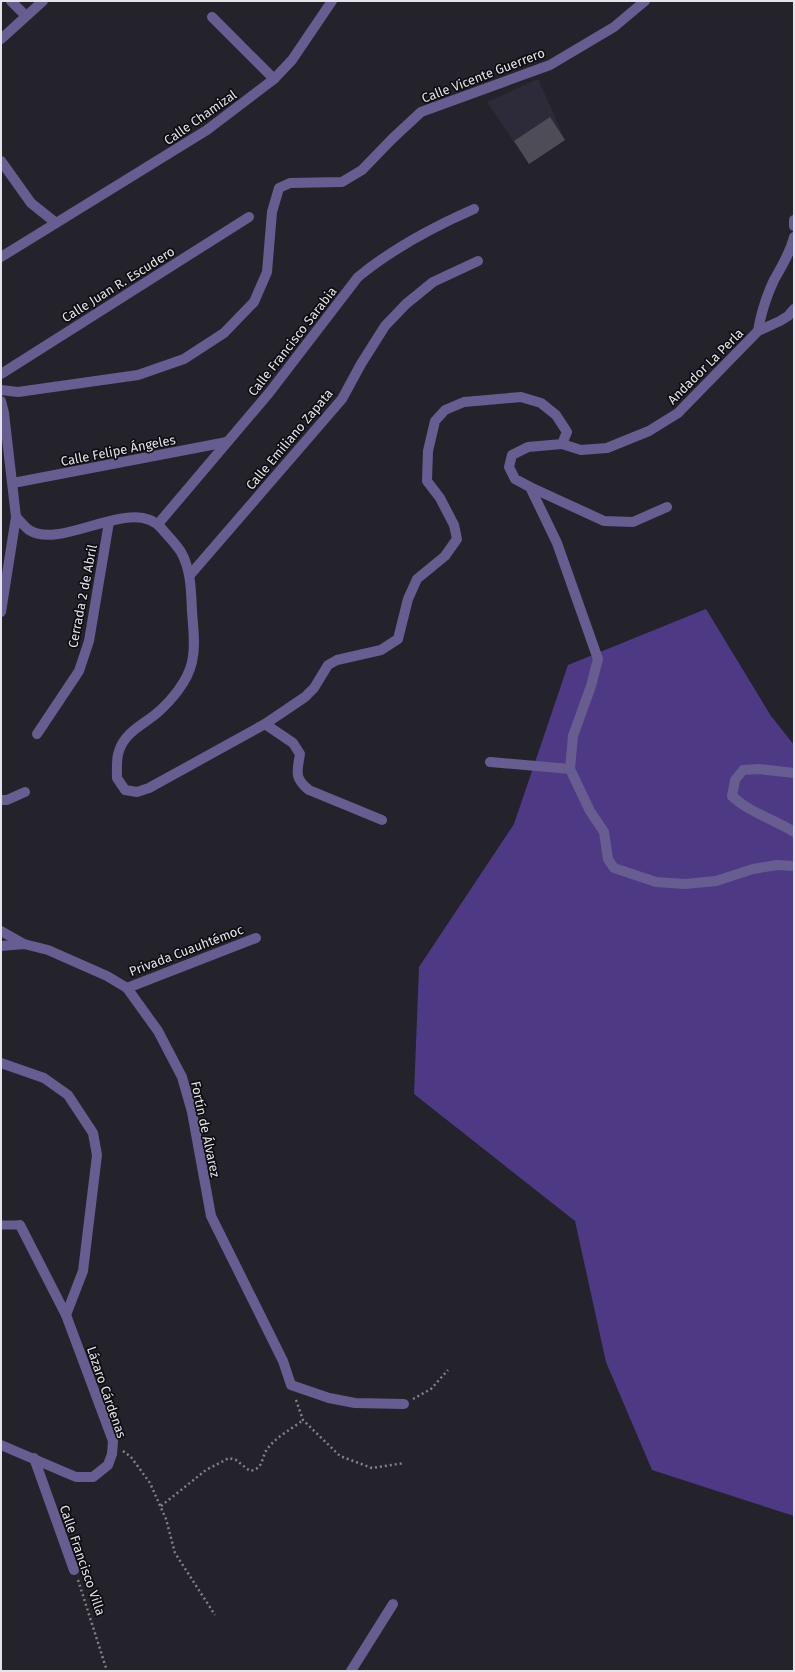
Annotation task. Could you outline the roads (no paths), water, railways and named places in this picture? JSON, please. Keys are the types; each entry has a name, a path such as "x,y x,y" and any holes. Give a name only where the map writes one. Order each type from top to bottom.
{"street":[{"path":"11,1 26,16"},
{"path":"1,39 43,1"},
{"name":"Calle Chamizal","path":"3,252 56,223 207,130 274,79 292,60 332,1"},
{"name":"Calle Vicente Guerrero","path":"1,390 18,392 138,375 184,359 224,333 254,302 267,272 272,212 279,188 290,183 342,182 362,170 392,139 422,112 550,65 614,27 645,1"},
{"path":"212,17 274,79"},
{"path":"1,161 31,203 56,223"},
{"name":"Calle Francisco Sarabia","path":"158,524 268,393 358,277 373,264 441,223 474,209"},
{"name":"Calle Juan R. Escudero","path":"1,374 249,217"},
{"path":"794,220 794,226"},
{"path":"758,331 761,312 774,281 791,248 794,237"},
{"name":"Calle Emiliano Zapata","path":"190,575 342,399 361,364 385,326 406,304 432,282 478,261"},
{"path":"791,312 794,300"},
{"name":"Andador La Perla","path":"562,444 582,450 607,448 649,431 678,413 758,331 791,312"},
{"path":"16,517 30,530 43,534 56,534 127,517 143,517 158,524 181,552 190,575 194,644 192,662 186,678 174,695 158,713 128,734 119,749 117,778 126,790 137,792 149,788 265,724 305,697 314,688 328,665 337,660 381,650 398,639 408,599 417,579 445,556 457,539 454,525 440,498 427,481 428,451 435,421 445,410 464,402 521,397 541,403 556,415 567,432 562,444 528,447 512,455 509,467 515,479 530,488 604,521 633,522 667,507"},
{"path":"1,401 4,413 13,482 16,517 1,612"},
{"name":"Calle Felipe Ángeles","path":"13,482 227,442"},
{"path":"530,488 557,542 598,659 591,686 573,736 570,769 590,810 604,832 608,859 614,868 656,882 685,884 716,880 753,869 777,865 794,866"},
{"name":"Cerrada 2 de Abril","path":"37,734 79,672 90,641 109,522"},
{"path":"265,724 293,743 300,754 297,772 299,782 309,790 382,820"},
{"path":"490,762 570,769"},
{"path":"794,773 759,769 743,770 735,780 732,796 743,806 765,815 794,832"},
{"path":"1,800 7,800 25,792"},
{"path":"1,931 24,944"},
{"name":"Privada Cuauhtémoc","path":"127,988 256,938"},
{"path":"1,946 24,944"},
{"name":"Fortín de Álvarez","path":"24,944 48,950 107,976 127,988 158,1031 182,1077 192,1112 211,1216 283,1361 291,1385 329,1398 355,1403 404,1404"},
{"path":"1,1063 44,1078 68,1095 93,1133 97,1155 83,1271 66,1315"},
{"path":"1,1225 20,1225"},
{"name":"Lázaro Cárdenas","path":"2,1443 76,1476 93,1477 108,1465 112,1454 112,1441 66,1315 20,1225"},
{"name":"Calle Francisco Villa","path":"34,1458 74,1570"},
{"path":"352,1671 393,1604"}]}
